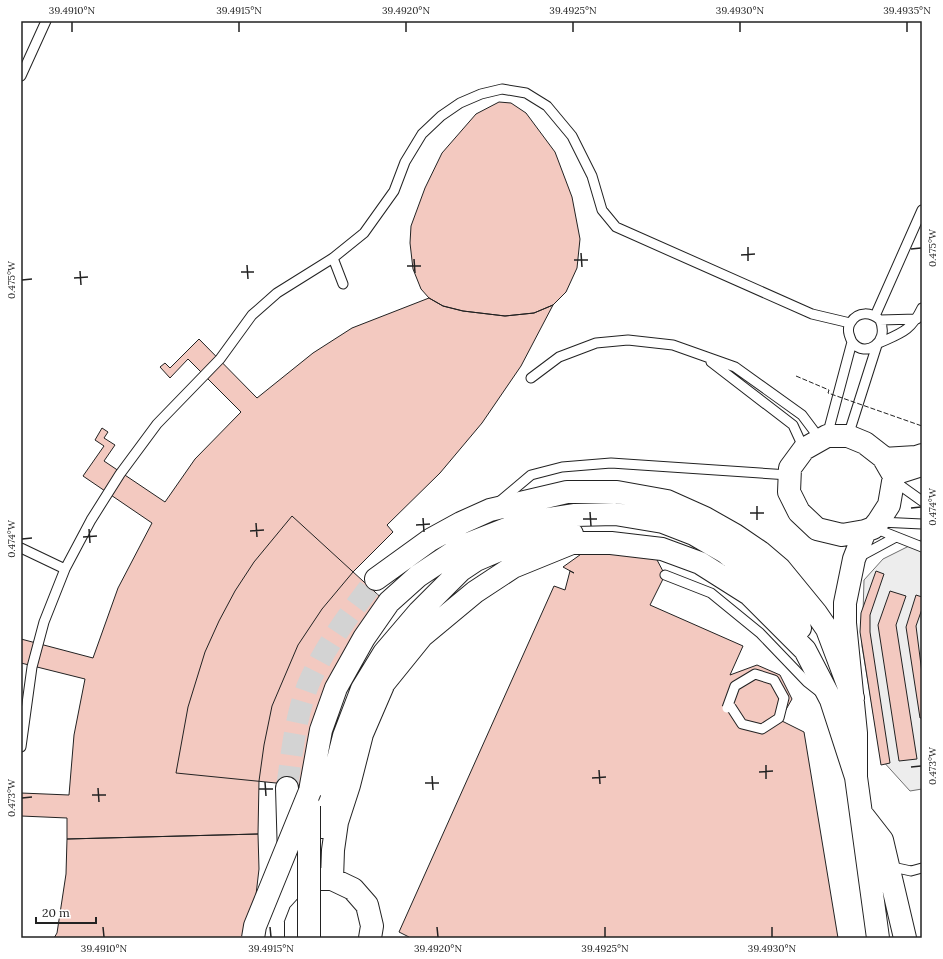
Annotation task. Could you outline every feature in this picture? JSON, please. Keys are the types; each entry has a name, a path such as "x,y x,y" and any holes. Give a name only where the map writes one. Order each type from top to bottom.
{"street":[{"path":"872,527 842,535 817,529 799,512 788,492 790,468 825,440 865,443 883,457 893,478 889,505 872,527 854,559 845,603 845,623 856,734 856,777 878,938"},
{"path":"883,457 916,455 922,453"},
{"path":"893,478 922,467"},
{"path":"376,579 430,540 461,522 490,510 567,492 617,492 667,501 705,518 734,535 760,552 780,569 816,613 827,629 853,698"},
{"path":"309,938 308,823 310,791 321,730 336,688 364,638 389,602 418,576 463,546 522,523 575,515 615,514 663,522 694,534 725,552 766,585 820,654 831,675 830,700"},
{"path":"325,879 333,850 337,822 349,785 362,734 384,683 422,636 475,592 513,567 572,542 610,543 662,550 700,563 749,594 805,650 830,700 856,777"},
{"path":"287,788 290,890"},
{"path":"254,938 255,926 310,791"},
{"path":"860,812 882,840 904,938"},
{"path":"273,938 273,919 280,901 290,890 310,879 325,879 353,889 366,905 372,926 370,938"}],"lane":[{"path":"21,76 46,21"},
{"path":"21,747 32,667 44,622 65,569 91,520 120,474 157,424 220,359 252,315 277,293 333,258 364,233 394,191 405,162 422,134 441,116 460,103 481,94 502,89 526,93 548,106 572,136 592,176 602,210 616,227 812,314 850,323"},
{"path":"877,318 922,210"},
{"path":"333,258 343,284"},
{"path":"852,342 860,348 868,349 907,330 917,319 922,308"},
{"path":"825,440 852,342 848,329 850,323 856,316 865,313 877,318 917,319"},
{"path":"825,440 883,336 883,328 877,318"},
{"path":"531,378 559,357 596,342 628,340 673,345 735,368 802,415 825,440"},
{"path":"706,358 792,425 825,440"},
{"path":"490,510 531,475 562,467 611,463 789,475"},
{"path":"893,478 922,501"},
{"path":"872,527 922,524"},
{"path":"872,527 922,547"},
{"path":"854,559 896,537"},
{"path":"21,548 65,569"},
{"path":"665,575 711,593 760,633 806,682 830,700"},
{"path":"730,712 730,700 733,693 736,686 755,674 774,680 784,698 779,718 762,728 742,724 730,707 731,700 732,693 733,686 747,674 765,673 780,684 786,701 779,718 764,728 746,727 730,712"},
{"path":"888,866 911,871 922,868"}],"shaded area":[{"path":"921,540 922,789 910,791 881,759 862,646 864,580 883,559"}],"building":[{"path":"499,102 511,103 526,113 555,152 572,197 580,239 577,268 566,292 553,305 534,313 505,316 463,311 443,306 429,298 421,289 413,269 410,243 411,226 425,188 442,153 476,114"},
{"path":"429,298 443,306 463,311 505,316 534,313 553,305 521,366 482,423 440,473 387,525 393,532 353,572 322,609 298,645 272,706 264,745 259,781 258,834 67,839 67,818 21,816 21,793 69,795 74,735 85,679 21,663 21,639 93,658 118,588 152,523 83,476 104,446 95,440 102,428 108,432 104,438 115,445 104,461 165,502 195,459 241,412 188,359 170,378 160,367 165,363 170,368 199,339 257,398 313,353 352,328"},
{"path":"292,516 387,603 313,740 306,786 176,773 188,707 205,652 235,591 254,562"},
{"path":"584,552 637,554 656,558 665,575 650,605 743,646 730,675 757,665 780,675 792,699 780,720 804,732 838,938 409,938 399,932 554,586 565,590 570,571 574,573 563,567"},
{"path":"876,571 884,574 870,615 870,632 890,763 881,765 860,632 861,613"},
{"path":"890,591 906,596 896,625 917,759 899,761 878,625"},
{"path":"916,595 922,597 922,609 916,626 922,673 922,718 920,718 906,627"},
{"path":"258,834 259,869 251,938 54,938 57,933 66,874 67,839"}],"tunnel":[{"path":"287,788 297,723 308,685 330,643 376,579"}],"fence":[{"path":"796,376 829,390 828,393 922,426"}]}
